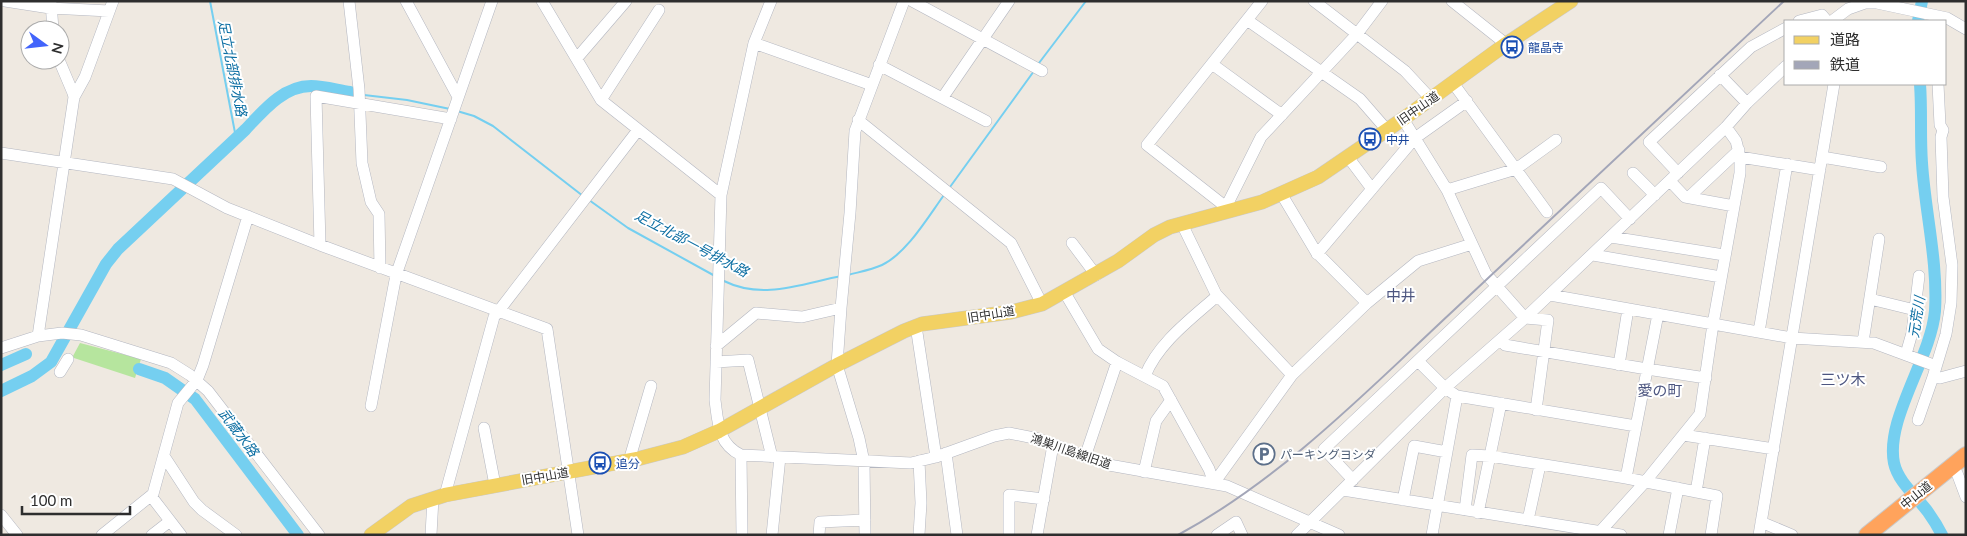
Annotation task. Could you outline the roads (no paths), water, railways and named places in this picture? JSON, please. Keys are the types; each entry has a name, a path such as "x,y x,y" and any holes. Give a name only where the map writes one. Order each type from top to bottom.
{"highway":[{"name":"中山道","path":"1867,535 1930,489 1966,455"},
{"name":"中山道","path":"1930,489 1961,470"},
{"name":"中山道","path":"1880,535 1911,504"}],"main road":[{"name":"旧中山道","path":"370,535 411,506 439,497 629,461 683,447 719,431 837,365 916,326 1011,312 1042,304 1065,293 1118,261 1154,235 1227,209 1262,202 1282,195 1318,176 1387,130 1506,44 1571,1"}],"street":[{"path":"5,1 51,5 111,6 85,77 74,97 38,336"},
{"path":"349,1 360,98 362,163 371,202 379,214 380,268"},
{"path":"406,1 454,108"},
{"path":"371,406 396,275 492,1"},
{"path":"542,1 601,100 721,195"},
{"path":"577,58 626,1"},
{"path":"742,535 741,455 728,447 722,439 719,431 715,400 721,195 754,43 771,1"},
{"path":"865,535 864,462 859,438 837,365 841,308 854,131 904,1"},
{"path":"912,1 1038,69"},
{"path":"943,97 1009,1"},
{"path":"1262,1 1147,145 1227,209 1261,137 1357,34 1382,1"},
{"path":"1314,1 1406,71 1431,99"},
{"path":"1452,1 1506,44"},
{"path":"1833,20 1848,9 1864,3 1877,3 1898,6 1941,18 1959,24 1966,29"},
{"path":"51,5 52,20"},
{"path":"601,100 659,10"},
{"path":"1803,20 1822,15 1825,20"},
{"path":"1247,20 1360,99 1387,130"},
{"path":"1734,206 1684,197 1674,177 1649,142 1751,47 1784,29"},
{"path":"754,43 872,84"},
{"path":"1212,64 1282,114"},
{"path":"879,65 986,120"},
{"path":"1297,535 1445,388 1550,296 1726,127 1747,103 1784,68"},
{"path":"63,70 74,97"},
{"path":"1720,75 1747,103"},
{"path":"1452,83 1468,101 1547,212"},
{"path":"1759,535 1834,85"},
{"path":"1918,420 1941,355 1951,303 1952,265 1943,198 1942,130 1940,125 1938,85"},
{"path":"320,246 316,96 360,98 454,108"},
{"path":"1317,254 1415,138 1468,101"},
{"path":"1402,119 1447,190 1486,274 1526,318 1548,320 1536,410"},
{"path":"858,120 1011,244 1042,304"},
{"path":"1599,533 1645,482 1700,414 1724,255 1740,173 1736,141 1726,127"},
{"path":"431,535 439,497 497,312 638,130"},
{"path":"1447,190 1516,169 1556,140"},
{"path":"1,154 165,177 181,182 227,208 320,246 547,329 578,535"},
{"path":"1690,198 1739,154"},
{"path":"1739,154 1820,170"},
{"path":"1348,157 1372,189"},
{"path":"1822,157 1881,167"},
{"path":"1759,332 1787,164"},
{"path":"1634,173 1655,195"},
{"path":"1353,480 1324,449 1601,188 1630,219"},
{"path":"1282,195 1317,254 1367,303"},
{"path":"102,535 151,496 178,403 195,382 203,365 248,216"},
{"path":"1182,224 1217,296 1292,375"},
{"path":"1611,237 1724,255"},
{"path":"1863,342 1879,239"},
{"path":"1072,243 1096,274"},
{"path":"1214,483 1292,375 1367,303 1418,261 1472,244"},
{"path":"1593,255 1721,277"},
{"path":"1906,354 1912,333 1919,276"},
{"path":"1065,293 1098,349 1117,362 1163,386 1209,469 1214,483"},
{"path":"1145,376 1151,362 1181,328 1217,296"},
{"path":"1550,296 1792,338 1874,343 1906,354 1935,371 1940,378 1966,371"},
{"path":"1870,299 1915,310"},
{"path":"716,346 756,313 802,317 841,308"},
{"path":"1619,365 1628,309"},
{"path":"1626,478 1658,314"},
{"path":"916,326 958,535"},
{"path":"1,348 38,336 62,333 77,334 166,361 178,367 216,400 319,535"},
{"path":"1501,340 1505,344 1544,352 1706,378"},
{"path":"60,372 68,360"},
{"path":"716,362 748,360 776,457 772,535"},
{"path":"1418,361 1445,388 1457,396 1636,426"},
{"path":"1085,457 1117,362"},
{"path":"629,461 651,386"},
{"path":"1432,535 1457,396"},
{"path":"1144,472 1156,421 1171,400"},
{"path":"1478,513 1501,403"},
{"path":"484,428 495,485"},
{"name":"鴻巣川島線旧道","path":"741,455 902,463 941,455 994,436 1009,433 1039,439 1109,465 1214,483 1245,493 1339,535"},
{"path":"1683,435 1774,449"},
{"path":"1696,492 1705,438"},
{"path":"1037,535 1053,445"},
{"path":"1403,500 1414,446 1447,452"},
{"path":"1465,510 1472,455 1490,456 1626,478 1717,496 1711,535"},
{"path":"164,456 194,502 236,535"},
{"path":"919,461 921,503 919,535"},
{"path":"1528,520 1540,465"},
{"path":"1961,470 1965,496"},
{"path":"1669,535 1678,488"},
{"path":"1343,490 1599,533 1622,535"},
{"path":"1009,535 1009,495 1044,499"},
{"path":"151,496 180,535"},
{"path":"1,516 17,535"},
{"path":"819,535 820,522 865,520"},
{"path":"152,535 170,521"},
{"path":"1217,535 1236,522 1242,535"},
{"path":"1761,522 1792,535"}],"waterway":[{"name":"足立北部排水路","path":"210,1 236,138"},
{"name":"足立北部一号排水路","path":"1039,63 1086,1"},
{"name":"元荒川","path":"1918,20 1922,1"},
{"name":"足立北部一号排水路","path":"950,187 1034,71"},
{"name":"元荒川","path":"1920,85 1922,163 1935,274 1935,311 1926,348 1896,427 1893,446 1894,463 1899,477 1928,512 1942,535"},
{"path":"1,391 32,376 51,362 106,264 118,249 274,101 291,90 301,87 321,87 350,92"},
{"name":"足立北部一号排水路","path":"364,95 407,100 450,109"},
{"name":"足立北部一号排水路","path":"457,111 474,116 493,126 583,196"},
{"name":"足立北部一号排水路","path":"848,275 878,267 900,252 916,234 944,195"},
{"name":"足立北部一号排水路","path":"589,200 628,228 715,276"},
{"name":"足立北部一号排水路","path":"724,281 738,287 767,290 782,289 841,276"},
{"name":"武蔵水路","path":"1,365 26,354"},
{"name":"武蔵水路","path":"139,369 165,378 195,399 298,535"}],"railway":[{"path":"1178,535 1253,487 1323,431 1784,1"}],"place":[{"name":"龍晶寺","path":"1512,47"},
{"name":"中井","path":"1370,139"},
{"name":"パーキングヨシダ","path":"1264,454"},
{"name":"追分","path":"600,463"}],"district":[{"name":"中井","path":"1401,295"},
{"name":"三ツ木","path":"1843,379"},
{"name":"愛の町","path":"1660,390"}]}
